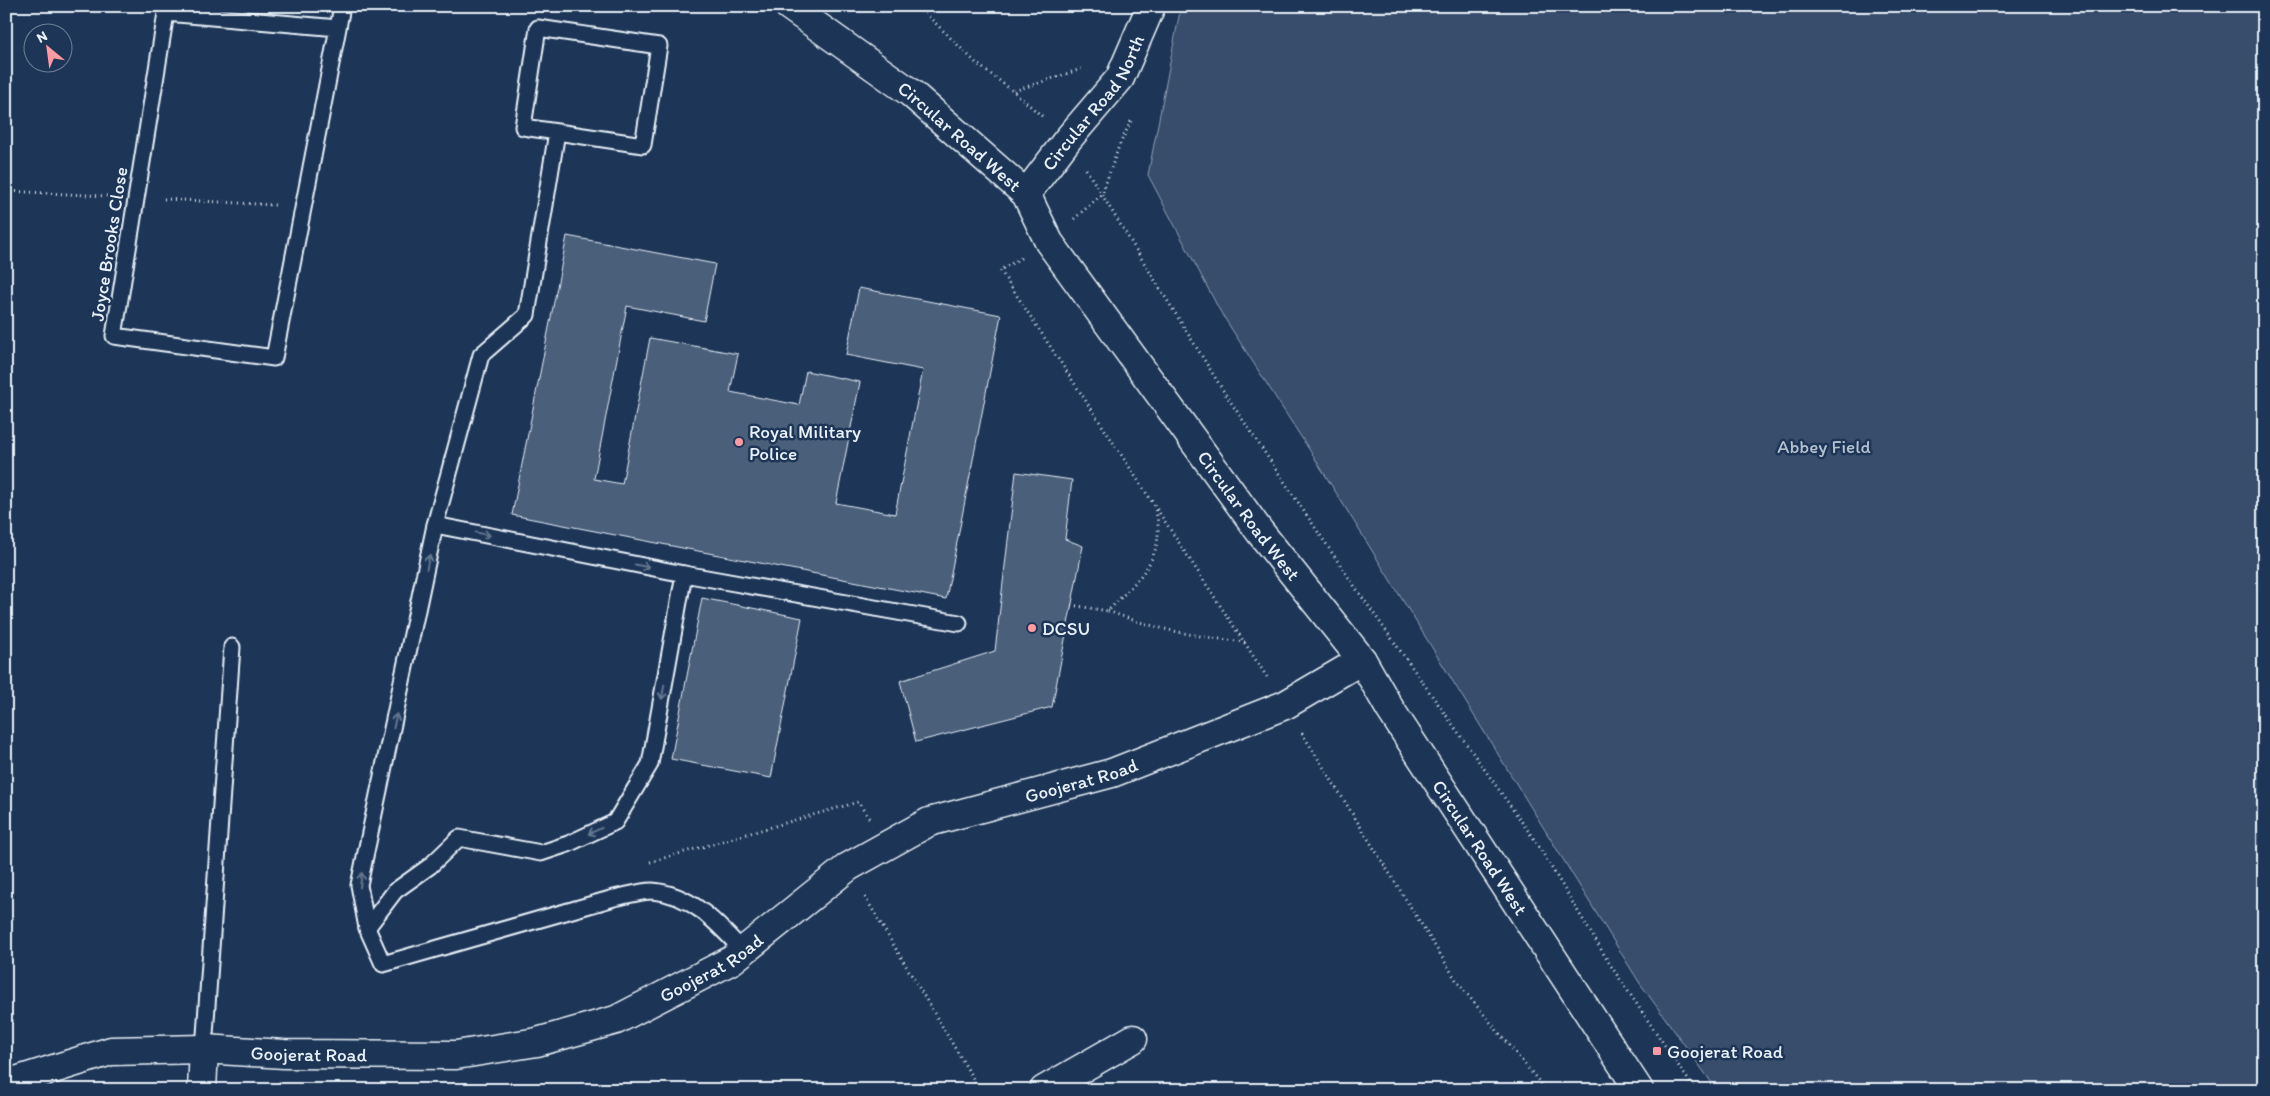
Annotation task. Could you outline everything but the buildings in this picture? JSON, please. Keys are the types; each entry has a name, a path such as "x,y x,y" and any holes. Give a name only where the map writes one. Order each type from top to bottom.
{"street":[{"name":"Circular Road West","path":"789,6 803,14 911,94 1026,194 1049,242 1260,532 1362,660 1390,708 1639,1090"},
{"name":"Circular Road North","path":"1026,194 1068,139 1120,78 1152,6"},
{"name":"Goojerat Road","path":"6,1084 111,1051 204,1049 284,1054 456,1054 537,1042 616,1020 732,960 848,868 929,822 1112,773 1285,705 1362,660"},
{"path":"1044,1090 1134,1039"},
{"path":"202,1090 204,1049"}],"lane":[{"name":"Joyce Brooks Close","path":"338,28 166,13 114,336 274,358 304,207 338,28 342,6"},
{"path":"538,28 659,46 643,145 557,132 523,127 538,28"},
{"path":"557,132 527,315 481,356 435,525 359,885 367,928 383,964 614,898 651,891 678,898 709,914 743,951"},
{"path":"435,525 684,574 959,623"},
{"path":"367,928 395,892 430,866 459,838 541,853 568,844 615,822 650,764 684,574"},
{"path":"204,1049 232,648"}],"path":[{"path":"918,6 976,63 1013,91 1068,139 1226,395 1355,587 1536,842 1611,966 1695,1090"},
{"path":"1013,91 1085,68"},
{"path":"1136,111 1119,146 1102,194 1049,242 1000,270 1285,705 1458,983 1546,1090"},
{"path":"6,191 304,207"},
{"path":"1108,611 1134,584 1155,555 1160,526 1154,504"},
{"path":"1071,605 1108,611 1148,626 1189,636 1244,642"},
{"path":"848,868 980,1090"}],"green space":[{"name":"Abbey Field","path":"1181,6 2264,6 2264,1090 1717,1090 1639,982 1314,457 1220,311 1148,175"}],"place":[{"name":"Royal Military Police","path":"739,442"},
{"name":"DCSU","path":"1032,628"},
{"name":"Goojerat Road","path":"1657,1051"}]}
